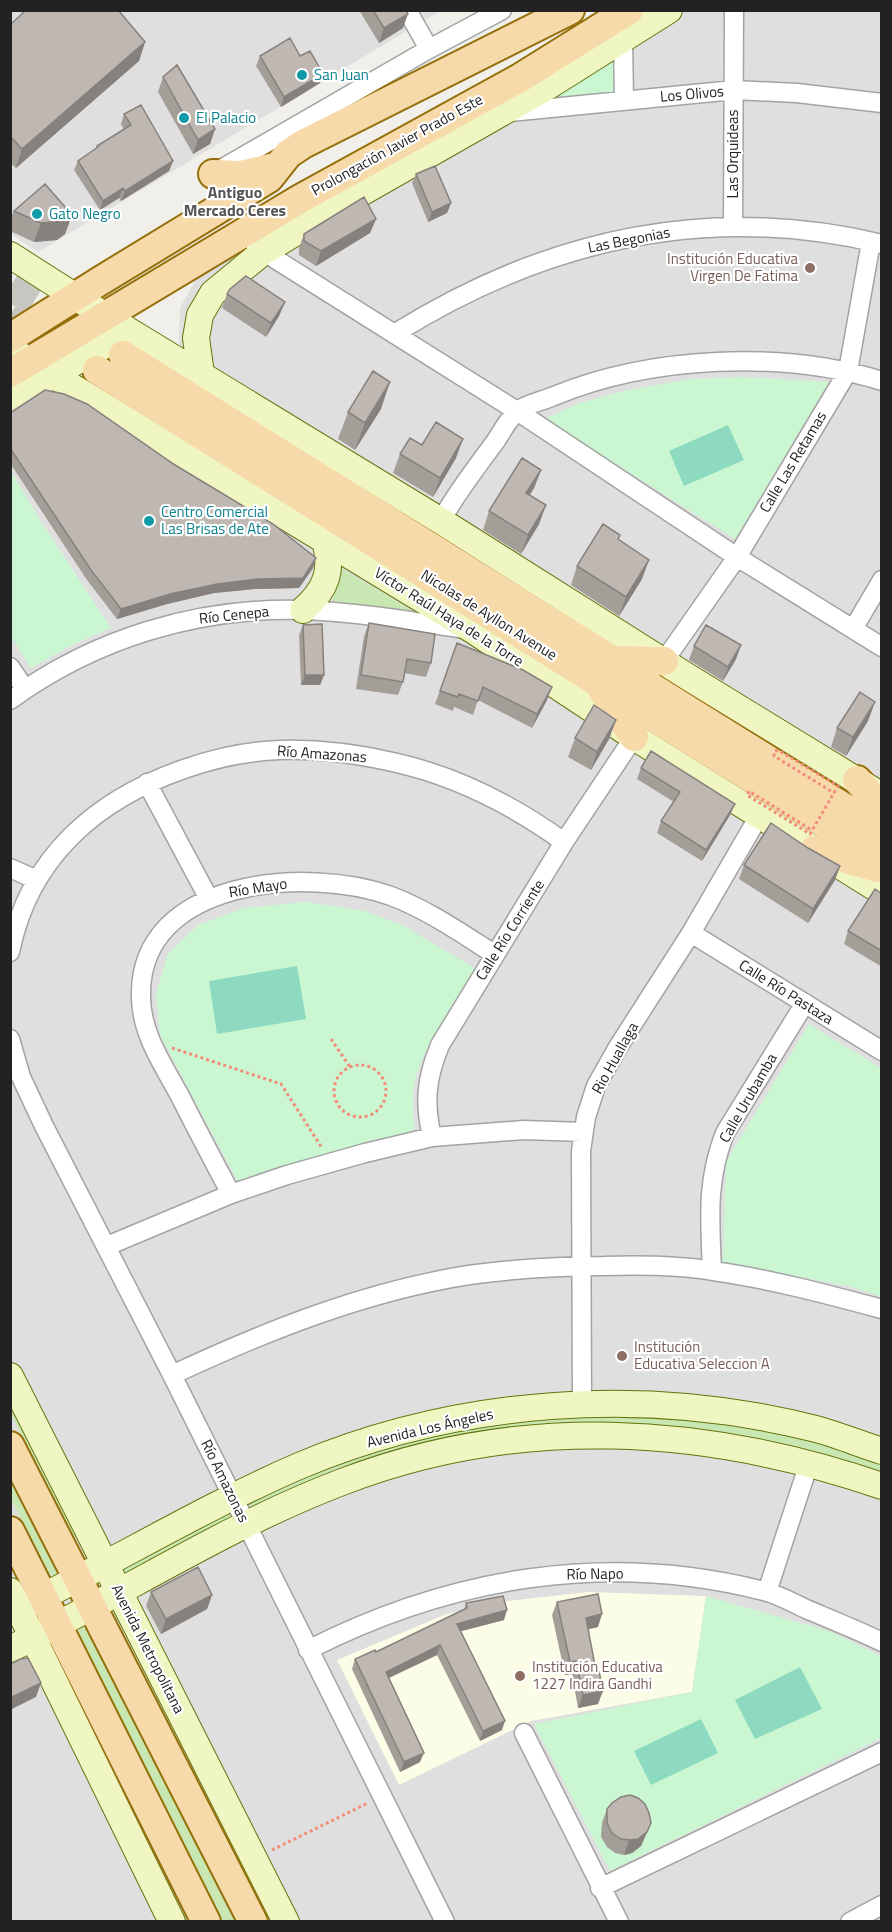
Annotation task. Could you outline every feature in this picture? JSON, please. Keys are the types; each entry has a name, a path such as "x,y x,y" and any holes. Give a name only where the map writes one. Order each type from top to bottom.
{"main road":[{"path":"10,338 192,226 272,172 288,154 303,144 570,10"},
{"name":"Prolongación Javier Prado Este","path":"26,364 300,199 519,78 629,10"},
{"path":"519,78 547,87"},
{"path":"418,87 426,90 434,99 433,112 418,134"},
{"path":"213,174 241,175 272,172"},
{"path":"272,172 283,193 300,199"},
{"path":"192,226 210,252"},
{"name":"Nicolas de Ayllon Avenue","path":"126,343 882,860"},
{"name":"Nicolas de Ayllon Avenue","path":"97,370 604,670 653,688 882,831"},
{"path":"634,737 604,670 664,661"},
{"path":"845,786 882,808"},
{"path":"812,840 882,868"},
{"name":"Avenida Metropolitana","path":"10,1446 253,1922"},
{"path":"10,1531 21,1602 58,1624 206,1922"}],"street":[{"path":"406,10 429,49"},
{"path":"213,174 429,49 502,10"},
{"name":"Prolongación Javier Prado Este","path":"201,374 196,338 200,315 213,294 263,252 547,87 669,10"},
{"name":"Las Orquideas","path":"733,226 734,10"},
{"path":"623,40 624,100"},
{"name":"Los Olivos","path":"503,112 734,90 797,93 882,103"},
{"name":"Las Begonias","path":"394,333 480,286 546,260 582,248 657,233 733,226 802,230 876,243"},
{"path":"239,236 517,411 737,557 882,647"},
{"name":"Calle Las Retamas","path":"664,661 737,557 848,371 876,243"},
{"path":"10,255 105,315 126,343 201,374 664,661 845,786 882,795"},
{"name":"Prolongación Javier Prado Este","path":"10,402 26,364 126,343"},
{"path":"441,521 452,501 517,411 568,390 663,367 714,362 765,362 848,371 882,381"},
{"name":"Víctor Raúl Haya de la Torre","path":"26,364 325,540 474,631 759,816 812,840 882,892"},
{"path":"303,610 315,599 326,578 329,555 325,540"},
{"path":"853,628 882,580"},
{"name":"Río Cenepa","path":"18,695 62,666 143,632 185,620 229,613 303,610 358,614 474,631"},
{"path":"10,668 18,695"},
{"name":"Calle Río Corriente","path":"432,1137 427,1116 426,1092 431,1067 440,1045 564,842 634,737"},
{"name":"Río Amazonas","path":"10,951 22,911 37,880 62,845 92,816 110,803 147,783 198,764 251,753 278,750 349,754 399,763 457,781 512,808 564,842"},
{"path":"147,783 209,899"},
{"name":"Rio Huallaga","path":"582,1405 583,1132 596,1086 618,1047 691,933 759,816"},
{"path":"10,868 37,880"},
{"name":"Río Mayo","path":"231,1194 150,1040 143,1019 141,997 145,967 157,940 180,915 209,899 233,890 273,884 314,882 348,886 390,896 430,914 494,954"},
{"name":"Calle Río Pastaza","path":"691,933 882,1051"},
{"name":"Calle Urubamba","path":"712,1270 710,1205 711,1180 716,1156 725,1132 805,1004"},
{"name":"Río Amazonas","path":"10,1039 21,1077 40,1118 172,1375 445,1922"},
{"path":"107,1246 231,1194 332,1162 432,1137 524,1130 583,1132"},
{"path":"172,1375 233,1346 294,1323 391,1292 467,1276 543,1267 666,1267 712,1270 802,1288 882,1310"},
{"name":"Avenida Metropolitana","path":"10,1376 286,1922"},
{"name":"Avenida Los Ángeles","path":"21,1602 78,1578 267,1481 327,1455 413,1429 496,1412 582,1405 658,1406 737,1414 818,1430 882,1451"},
{"name":"Avenida Los Ángeles","path":"10,1649 305,1497 381,1468 463,1448 520,1439 583,1434 662,1438 719,1445 809,1463 882,1486"},
{"path":"767,1592 809,1463"},
{"name":"Río Napo","path":"308,1650 342,1633 413,1604 486,1585 526,1578 587,1573 647,1574 698,1579 767,1592 882,1642"},
{"path":"21,1602 34,1638 172,1922"},
{"path":"524,1733 619,1922"},
{"path":"600,1888 882,1752"},
{"path":"850,1922 882,1905"}],"path":[{"path":"812,840 751,792 747,794 810,834 838,786 778,750 773,754 774,756 845,786"},
{"path":"331,1039 350,1067"},
{"path":"170,1047 281,1084 328,1156"},
{"path":"360,1065 380,1074 385,1084 386,1095 382,1105 375,1113 365,1117 354,1117 338,1104 334,1094 336,1083 341,1074 350,1067 360,1065"},
{"path":"254,1859 381,1796"}],"shaded area":[{"path":"10,11 440,11 38,252 11,234"},
{"path":"650,11 881,11 881,808 715,703 199,387 179,343 180,308 199,274"},
{"path":"55,365 881,883 881,1921 11,1921 10,391"},
{"name":"Institución Educativa 1227 Indira Gandhi","path":"588,1592 706,1596 692,1692 531,1721 399,1785 337,1660 444,1615 491,1603"}],"green space":[{"path":"615,60 616,95 551,101"},
{"path":"744,377 829,382 735,539 544,419 580,403 624,391 690,379"},
{"path":"728,425 744,460 684,486 669,451"},
{"path":"11,471 40,520 111,628 74,644 31,668 11,636"},
{"path":"342,569 420,615 332,601"},
{"path":"306,902 365,911 404,926 476,969 437,1030 420,1064 413,1098 415,1136 239,1184 160,1035 156,993 168,954 198,925 244,908"},
{"path":"297,966 306,1019 217,1034 209,981"},
{"path":"809,1024 881,1068 881,1297 852,1287 723,1262 726,1162"},
{"path":"10,1390 78,1536 72,1535 11,1414"},
{"path":"584,1412 696,1416 798,1433 881,1461 881,1482 587,1428 251,1508 249,1503 252,1495 419,1436"},
{"path":"10,1468 60,1574 56,1576 49,1574 11,1499"},
{"path":"227,1512 231,1519 127,1578 117,1566"},
{"path":"706,1596 829,1631 881,1656 881,1738 610,1871 534,1724 692,1692"},
{"path":"86,1624 244,1921 221,1921 78,1637 79,1628"},
{"path":"800,1667 822,1709 755,1739 735,1700"},
{"path":"701,1719 718,1753 651,1785 634,1751"}],"building":[{"path":"26,10 118,10 145,42 22,149 10,136 10,25"},
{"path":"373,10 406,10 408,14 384,28"},
{"path":"290,38 300,56 310,51 323,74 284,97 260,56"},
{"path":"177,65 215,129 198,140 163,77"},
{"path":"141,105 173,161 125,191 123,188 103,201 78,161 131,125 124,114"},
{"path":"435,166 451,203 432,212 416,174"},
{"path":"45,184 72,215 64,221 41,223 14,211"},
{"path":"364,197 376,219 321,251 304,241 304,234"},
{"path":"246,276 285,302 271,323 227,294"},
{"path":"373,371 390,382 365,423 348,412"},
{"name":"Centro Comercial Las Brisas de Ate","path":"45,390 64,394 87,404 175,465 273,524 316,558 303,578 258,579 217,584 170,594 121,609 91,570 10,448 10,413"},
{"path":"436,422 463,439 440,478 400,454 410,438 422,445"},
{"path":"522,458 541,470 526,493 546,505 528,535 489,511"},
{"path":"603,524 620,535 618,539 649,560 626,597 577,566"},
{"path":"369,623 435,634 431,663 407,659 403,682 361,675"},
{"path":"322,624 324,675 305,675 303,625"},
{"path":"706,625 741,645 728,667 694,646"},
{"path":"457,643 523,670 552,687 537,714 483,687 478,701 459,694 458,697 440,691"},
{"path":"860,692 875,702 853,737 837,728"},
{"path":"594,705 616,720 597,752 575,738"},
{"path":"651,751 735,804 706,850 661,821 680,792 641,768"},
{"path":"771,823 840,866 813,909 744,865"},
{"path":"875,889 882,894 882,951 848,931"},
{"path":"198,1567 212,1595 166,1619 151,1592"},
{"path":"598,1594 602,1614 586,1618 596,1671 599,1671 603,1691 583,1695 576,1661 570,1662 557,1602"},
{"path":"503,1596 507,1610 457,1624 505,1721 483,1731 440,1645 386,1672 424,1753 404,1762 355,1659 375,1650 376,1652 467,1608 466,1603"},
{"path":"28,1658 41,1683 10,1698 10,1664"},
{"path":"630,1795 645,1804 651,1823 647,1832 638,1839 629,1840 621,1839 612,1833 607,1823 607,1809 621,1797"}],"tunnel":[{"path":"10,287 100,341"},
{"path":"10,315 77,357"}],"place":[{"name":"San Juan","path":"302,75"},
{"name":"El Palacio","path":"184,118"},
{"name":"Gato Negro","path":"37,214"},
{"name":"Institución Educativa Virgen De Fatima","path":"810,268"},
{"name":"Centro Comercial Las Brisas de Ate","path":"149,521"},
{"name":"Institución Educativa Seleccion A","path":"622,1356"},
{"name":"Institución Educativa 1227 Indira Gandhi","path":"520,1676"}],"district":[{"name":"Antiguo Mercado Ceres","path":"235,201"}]}
